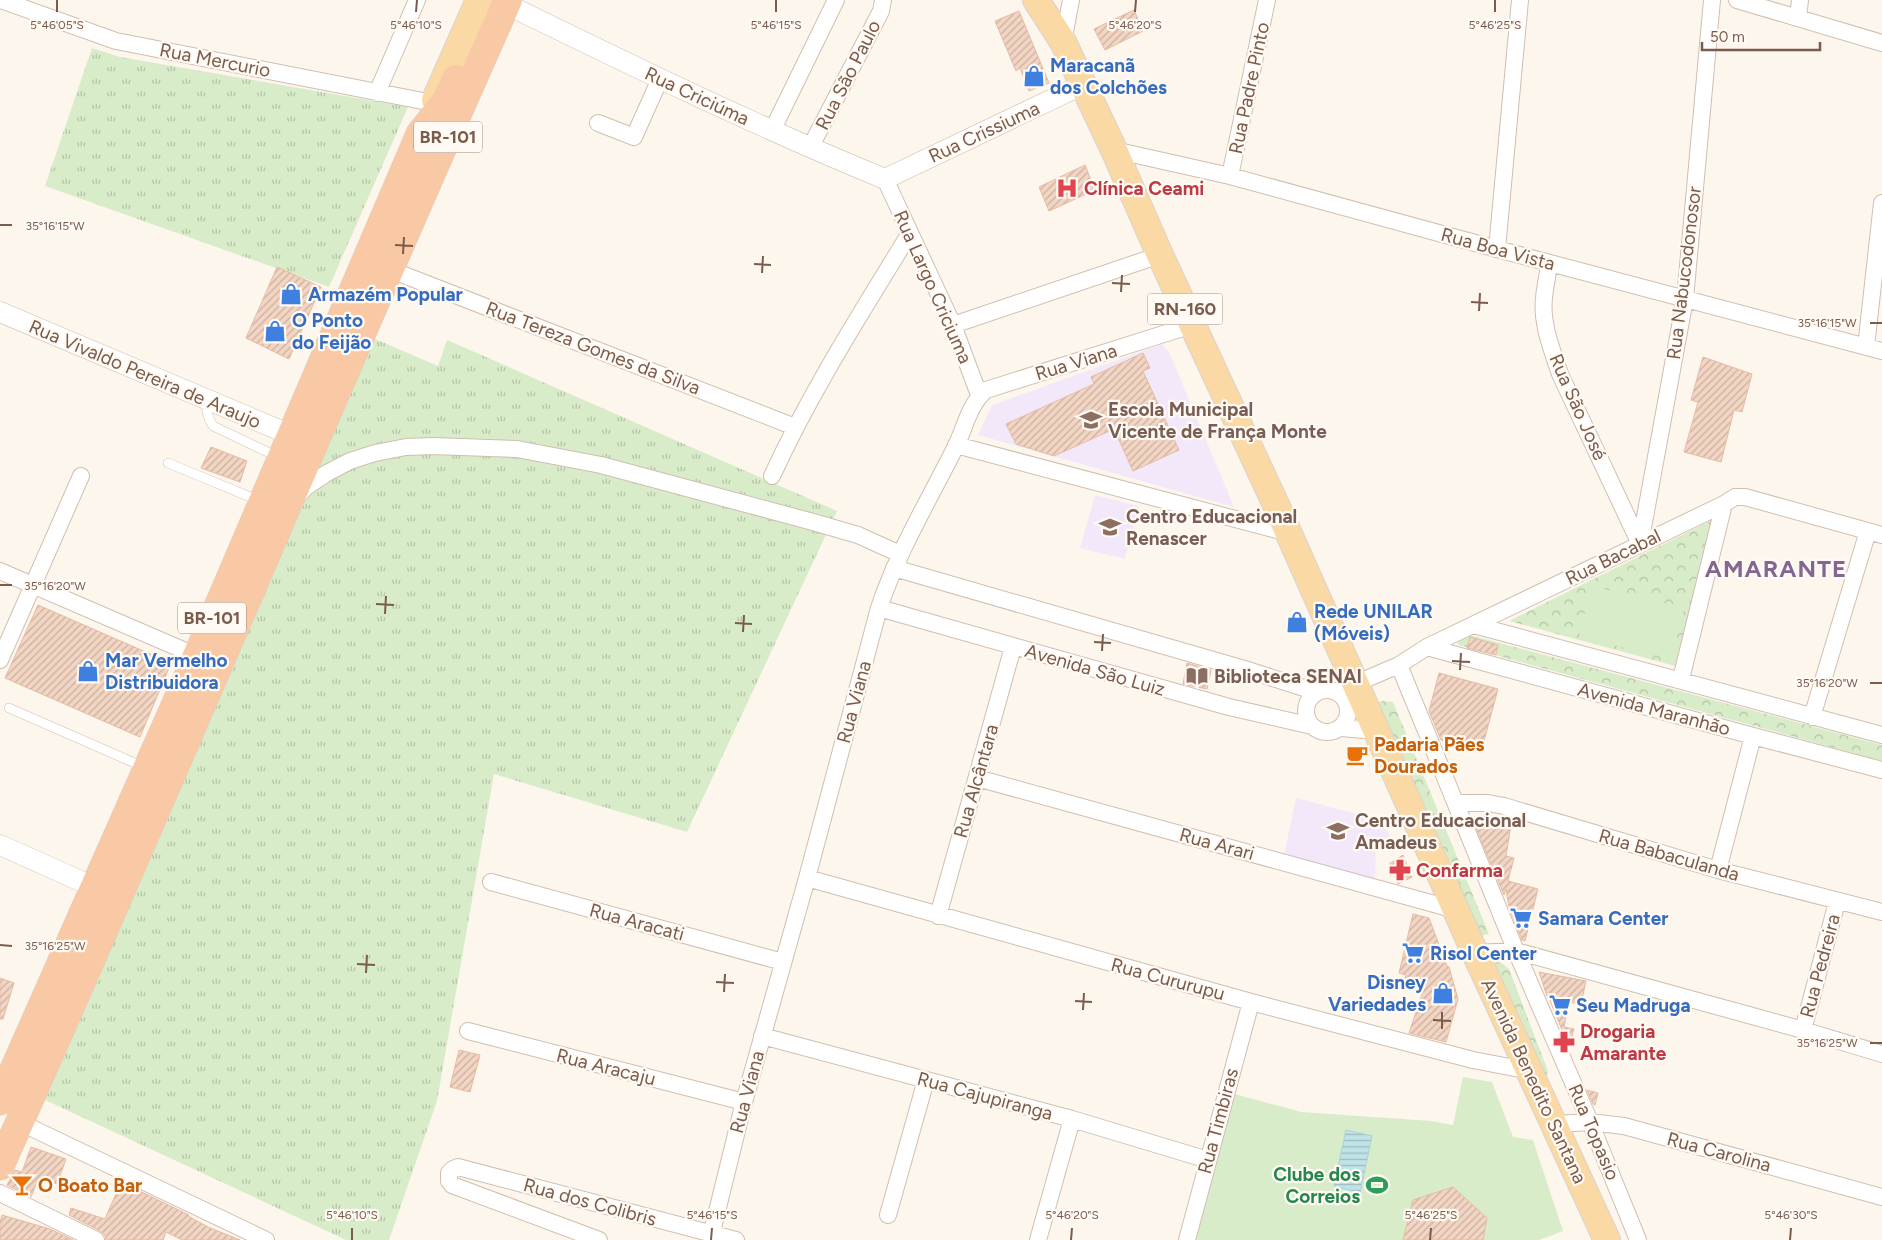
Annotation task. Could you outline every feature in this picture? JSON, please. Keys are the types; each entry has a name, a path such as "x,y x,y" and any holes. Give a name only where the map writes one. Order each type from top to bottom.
{"highway":[{"name":"BR-101","path":"0,1101 197,656 273,509 391,270 446,101 500,2"},
{"name":"BR-101","path":"0,1166 116,905 273,509 286,447 432,140"}],"main road":[{"name":"Avenida Benedito Santana","path":"1036,0 1052,21 1084,84 1160,255 1288,533 1346,688 1376,731 1475,953 1607,1240"},
{"name":"BR-101","path":"432,140 434,103 500,2"}],"street":[{"name":"Rua Mercurio","path":"1,0 116,40 434,103"},
{"path":"377,93 417,0"},
{"path":"772,131 836,0"},
{"name":"Rua São Paulo","path":"810,148 881,11 884,0"},
{"path":"1052,21 1071,0"},
{"name":"Rua Padre Pinto","path":"1230,176 1267,0"},
{"path":"1497,249 1520,0"},
{"name":"Rua Nabucodonosor","path":"1640,544 1685,298 1712,0"},
{"path":"1736,0 1882,43"},
{"path":"1798,18 1800,0"},
{"name":"Rua Criciúma","path":"500,2 772,131 885,179"},
{"path":"598,122 634,137 660,79"},
{"name":"Rua Crissiuma","path":"885,179 1084,84"},
{"name":"Rua Boa Vista","path":"1114,150 1230,176 1874,349"},
{"name":"Rua Largo Criciuma","path":"885,179 953,325 980,395"},
{"path":"1874,349 1882,203"},
{"path":"772,476 795,427 824,373 910,233"},
{"path":"953,325 1160,255"},
{"name":"Rua São José","path":"1550,263 1544,299 1545,322 1555,359 1560,374 1640,544"},
{"name":"Rua Tereza Gomes da Silva","path":"391,270 795,427"},
{"name":"Rua Vivaldo Pereira de Araujo","path":"0,312 207,400 286,447"},
{"name":"Rua Viana","path":"711,1237 744,1102 807,878 879,608 897,561 980,395 986,390 1192,325"},
{"path":"956,445 1288,533"},
{"path":"273,509 327,473 375,453 406,447 433,446 517,449 602,465 858,535 897,561 1316,692 1346,688"},
{"path":"0,660 81,476"},
{"name":"Rua Bacabal","path":"1346,688 1399,665 1427,647 1735,497 1745,497 1875,533"},
{"path":"1681,680 1724,504"},
{"path":"1812,717 1875,533"},
{"path":"0,571 197,656"},
{"name":"Avenida São Luiz","path":"879,608 1229,707 1312,726 1323,732 1340,728"},
{"name":"Avenida Maranhão","path":"1474,624 1882,735"},
{"name":"Rua Alcântara","path":"938,916 1013,647"},
{"name":"Avenida Maranhão","path":"1427,647 1882,770"},
{"name":"Rua Topasio","path":"1399,665 1516,951 1590,1122 1638,1240"},
{"path":"1340,728 1346,721 1348,713 1347,704 1342,697 1346,688"},
{"path":"1312,726 1307,718 1306,708 1316,692"},
{"path":"1340,728 1376,731"},
{"path":"1718,870 1752,736"},
{"name":"Rua Arari","path":"977,778 1456,910"},
{"name":"Rua Babaculanda","path":"1456,803 1488,803 1504,806 1718,870 1836,902 1882,912"},
{"path":"0,845 94,887"},
{"name":"Rua Cururupu","path":"807,878 1251,1002 1473,1060 1531,1072"},
{"name":"Rua Aracati","path":"491,882 783,962"},
{"name":"Rua Pedreira","path":"1803,1030 1836,902"},
{"path":"1475,953 1516,951 1803,1030 1882,1054"},
{"name":"Rua Timbiras","path":"1187,1240 1251,1002"},
{"name":"Rua Aracaju","path":"468,1031 744,1102"},
{"name":"Rua Cajupiranga","path":"762,1036 1072,1119 1208,1160"},
{"path":"888,1215 926,1080"},
{"path":"1038,1240 1072,1119"},
{"path":"19,1122 266,1240"},
{"name":"Rua Carolina","path":"1555,1124 1590,1122 1624,1126 1882,1197"},
{"name":"Rua dos Colibris","path":"599,1240 452,1185 448,1176 453,1169 458,1168 711,1237 736,1240"},
{"path":"0,1194 96,1240"}],"lane":[{"path":"168,463 273,509"},
{"path":"9,708 147,768"}],"shaded area":[{"name":"Escola Municipal Vicente de França Monte","path":"1162,344 1170,354 1234,507 978,435 992,405"},
{"name":"Centro Educacional Renascer","path":"1095,495 1139,506 1125,559 1080,548"},
{"name":"Centro Educacional Amadeus","path":"1296,798 1381,820 1393,842 1376,844 1375,882 1284,855"}],"green space":[{"path":"92,48 120,57 408,107 329,287 45,186"},
{"path":"373,338 438,366 447,340 837,511 687,832 494,774 437,1101 389,1240 346,1240 43,1099"},
{"path":"1712,520 1675,666 1509,621"},
{"path":"1591,586 1684,608 1672,659 1579,637"},
{"path":"1466,634 1882,745 1882,761 1458,645 1458,637"},
{"path":"1383,701 1393,702 1489,934 1478,936 1458,904 1451,864 1375,704"},
{"path":"1492,961 1499,961 1509,969 1548,1071 1546,1078"},
{"name":"Clube dos Correios","path":"1463,1077 1492,1082 1513,1137 1533,1140 1563,1231 1539,1240 1191,1240 1231,1093 1301,1112 1431,1121 1453,1125"}],"water":[{"path":"1346,1130 1372,1136 1360,1193 1334,1186"}],"building":[{"path":"1134,10 1143,31 1105,50 1094,29"},
{"path":"1019,11 1049,83 1029,91 1020,68 1016,71 995,21"},
{"name":"Clínica Ceami","path":"1085,165 1095,190 1049,211 1039,187"},
{"path":"277,267 321,287 289,359 246,338"},
{"path":"1143,353 1150,368 1143,371 1179,450 1133,471 1114,429 1054,456 1016,444 1006,424 1094,384 1091,377"},
{"path":"1703,357 1752,374 1742,412 1734,410 1721,462 1684,452 1698,402 1691,400"},
{"path":"211,447 247,461 240,482 201,468"},
{"name":"Mar Vermelho Distribuidora","path":"38,605 171,663 140,737 5,678"},
{"path":"1470,637 1498,645 1496,655 1467,648"},
{"name":"Biblioteca SENAI","path":"1187,663 1211,670 1207,689 1183,684"},
{"path":"1439,673 1498,689 1481,752 1441,740 1429,711"},
{"path":"1484,817 1511,825 1506,856 1514,858 1508,881 1538,889 1525,941 1522,940 1509,907 1506,889 1504,895 1474,823"},
{"name":"Confarma","path":"1403,855 1412,877 1398,884 1389,864"},
{"path":"1413,914 1429,918 1449,967 1458,999 1446,1042 1409,1033 1423,991 1403,986 1406,975 1399,973"},
{"path":"1539,972 1586,981 1581,1004 1569,1002 1564,1027 1574,1029 1569,1047 1547,996"},
{"path":"0,978 14,983 3,1019 0,1019"},
{"path":"459,1050 480,1055 470,1092 450,1087"},
{"path":"1587,1090 1598,1093 1595,1105 1593,1104"},
{"path":"31,1147 66,1159 57,1184 39,1177 31,1197 7,1185 15,1170 22,1172"},
{"path":"121,1182 189,1215 208,1227 240,1240 182,1240 166,1232 163,1240 106,1240 105,1235 100,1231 69,1215 71,1208 105,1219"},
{"path":"1453,1187 1487,1218 1483,1240 1403,1240 1413,1200"},
{"path":"2,1215 50,1229 73,1240 0,1240"}],"place":[{"name":"Maracanã dos Colchões","path":"1034,76"},
{"name":"Clínica Ceami","path":"1067,188"},
{"name":"Armazém Popular","path":"291,294"},
{"name":"O Ponto do Feijão","path":"275,331"},
{"name":"Escola Municipal Vicente de França Monte","path":"1091,420"},
{"name":"Centro Educacional Renascer","path":"1110,527"},
{"name":"Rede UNILAR (Móveis)","path":"1297,622"},
{"name":"Mar Vermelho Distribuidora","path":"88,671"},
{"name":"Biblioteca SENAI","path":"1197,676"},
{"name":"Padaria Pães Dourados","path":"1357,755"},
{"name":"Centro Educacional Amadeus","path":"1338,831"},
{"name":"Confarma","path":"1400,870"},
{"name":"Samara Center","path":"1521,918"},
{"name":"Risol Center","path":"1413,953"},
{"name":"Disney Variedades","path":"1443,993"},
{"name":"Seu Madruga","path":"1560,1005"},
{"name":"Drogaria Amarante","path":"1564,1042"},
{"name":"O Boato Bar","path":"22,1185"},
{"name":"Clube dos Correios","path":"1377,1185"}],"district":[{"name":"AMARANTE","path":"1776,568"}]}
